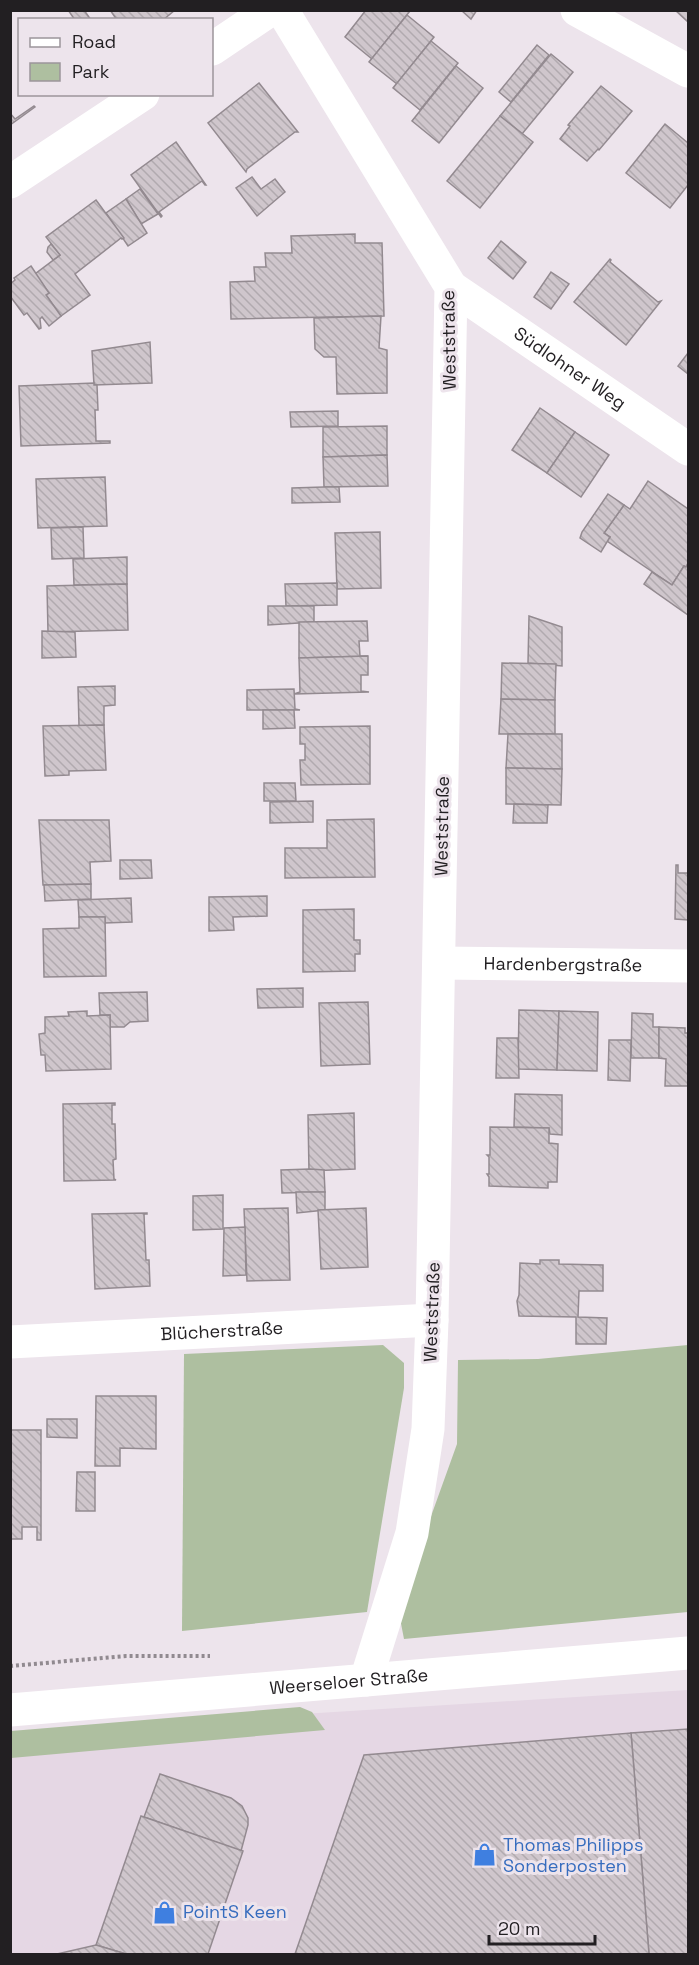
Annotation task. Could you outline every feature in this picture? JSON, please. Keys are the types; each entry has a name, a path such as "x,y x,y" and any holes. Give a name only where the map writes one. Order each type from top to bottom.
{"street":[{"path":"213,48 270,10"},
{"name":"Weststraße","path":"282,10 452,287 428,1429 412,1533 366,1680"},
{"path":"577,10 688,71"},
{"path":"10,182 140,96"},
{"name":"Südlohner Weg","path":"452,287 688,448"},
{"name":"Hardenbergstraße","path":"439,963 688,966"},
{"name":"Blücherstraße","path":"10,1342 432,1320"},
{"name":"Weerseloer Straße","path":"10,1710 688,1653"}],"shaded area":[{"path":"688,1690 688,1954 11,1954 11,1732"}],"green space":[{"path":"383,1345 404,1363 404,1388 367,1612 182,1631 184,1354"},
{"path":"688,1345 688,1612 404,1639 398,1608 457,1444 458,1360 538,1359"},
{"path":"300,1707 312,1712 325,1730 11,1758 11,1731"}],"building":[{"path":"68,10 84,10 90,18 74,18"},
{"path":"110,10 175,10 165,18 116,18"},
{"path":"366,10 410,11 372,59 345,37"},
{"path":"461,10 477,10 471,19"},
{"path":"675,10 688,10 688,22"},
{"path":"407,15 434,37 397,84 369,62"},
{"path":"431,41 458,63 420,110 393,88"},
{"path":"537,45 549,55 511,102 499,92"},
{"path":"551,54 573,72 522,134 500,116"},
{"path":"456,66 483,88 439,143 412,121"},
{"path":"259,83 298,132 295,132 246,172 208,123"},
{"path":"601,86 632,111 587,161 560,139 570,126 568,125"},
{"path":"34,106 10,125 10,113 15,119"},
{"path":"500,116 533,142 480,208 447,181"},
{"path":"665,124 688,143 688,185 670,208 626,173"},
{"path":"176,142 206,185 202,181 159,212 161,217 131,175"},
{"path":"252,177 261,189 275,179 285,192 257,216 236,188"},
{"path":"140,189 158,214 141,224 126,199"},
{"path":"126,199 147,233 128,246 106,213"},
{"path":"96,200 124,238 75,274 90,295 61,316 46,295 49,293 35,274 60,255 46,237"},
{"path":"355,234 355,243 382,243 384,316 231,319 230,282 255,281 254,267 266,267 265,253 292,253 291,236"},
{"path":"501,241 526,262 513,279 488,258"},
{"path":"51,244 60,255 53,260 47,252"},
{"path":"610,259 610,262 658,302 661,301 626,345 574,302"},
{"path":"31,266 49,293 46,295 61,316 49,326 42,317 39,329 27,313 24,315 10,296 10,284 15,280 14,278"},
{"path":"551,272 569,284 551,309 534,297"},
{"path":"381,316 379,348 387,350 387,393 337,394 336,357 324,357 315,349 314,318"},
{"path":"150,342 152,383 94,385 92,351"},
{"path":"688,353 688,374 678,366"},
{"path":"94,383 97,385 98,410 95,410 96,441 110,441 110,443 21,446 19,386"},
{"path":"540,408 575,432 547,473 512,450"},
{"path":"338,411 338,426 291,427 290,412"},
{"path":"387,426 387,455 323,457 323,427"},
{"path":"575,432 609,455 581,497 547,473"},
{"path":"387,455 388,486 324,487 323,457"},
{"path":"105,477 107,526 38,528 36,479"},
{"path":"648,481 688,509 688,563 672,585 607,541 610,537 604,533 624,505 630,509"},
{"path":"339,487 340,502 292,503 292,488"},
{"path":"608,494 624,505 604,533 610,537 601,552 580,538"},
{"path":"83,527 84,558 52,559 51,528"},
{"path":"380,532 381,588 337,589 335,533"},
{"path":"127,557 127,584 74,585 73,559"},
{"path":"688,564 688,615 644,584 652,572 672,585 684,566"},
{"path":"337,583 337,605 286,606 285,584"},
{"path":"127,584 128,630 48,632 47,586"},
{"path":"268,606 314,606 314,622 268,625"},
{"path":"529,616 562,627 562,666 528,663"},
{"path":"367,621 368,641 359,641 360,656 368,656 299,658 299,622"},
{"path":"42,631 75,632 76,657 42,658"},
{"path":"368,656 368,675 361,675 361,691 369,692 294,694 300,692 299,658"},
{"path":"502,663 556,664 555,700 501,699"},
{"path":"115,686 115,705 104,706 104,725 79,726 78,687"},
{"path":"294,689 295,709 300,710 247,710 247,690"},
{"path":"501,699 555,700 555,734 499,734"},
{"path":"263,710 294,710 295,728 263,729"},
{"path":"104,725 106,770 69,771 69,775 45,776 43,726"},
{"path":"370,726 370,784 301,785 300,760 305,760 305,744 300,744 300,727"},
{"path":"508,734 562,734 562,769 506,768"},
{"path":"506,768 562,769 561,805 506,804"},
{"path":"264,783 295,783 296,801 264,801"},
{"path":"313,801 313,822 270,823 270,802"},
{"path":"514,804 548,805 547,823 513,823"},
{"path":"374,819 375,877 285,878 285,848 327,848 327,820"},
{"path":"39,820 109,820 111,861 90,862 91,884 43,885"},
{"path":"120,860 151,860 152,878 120,879"},
{"path":"676,865 678,865 678,873 688,873 688,920 675,919"},
{"path":"91,884 91,899 45,901 44,885"},
{"path":"267,896 267,916 233,917 234,930 209,931 209,897"},
{"path":"131,898 132,922 105,923 105,917 79,917 78,900"},
{"path":"354,909 354,940 360,940 360,954 355,954 355,971 303,972 303,910"},
{"path":"79,917 105,917 106,976 44,977 43,929 79,928"},
{"path":"303,988 303,1007 258,1008 257,989"},
{"path":"147,992 148,1021 130,1022 124,1027 110,1027 110,1015 100,1015 99,993"},
{"path":"368,1002 370,1064 321,1066 319,1003"},
{"path":"519,1010 559,1011 557,1070 518,1069"},
{"path":"87,1011 87,1016 110,1015 111,1069 46,1071 45,1055 41,1055 39,1034 45,1033 45,1017 69,1016 68,1012"},
{"path":"559,1011 598,1012 597,1071 557,1070"},
{"path":"632,1013 653,1014 653,1027 659,1027 659,1058 631,1058"},
{"path":"659,1027 685,1028 685,1033 688,1033 688,1086 665,1086 666,1059 659,1058"},
{"path":"497,1038 518,1038 519,1078 496,1078"},
{"path":"609,1040 631,1040 630,1081 608,1080"},
{"path":"515,1094 562,1095 562,1135 550,1134 549,1128 514,1127"},
{"path":"115,1103 112,1105 112,1124 115,1124 116,1159 113,1160 114,1179 116,1180 64,1181 63,1104"},
{"path":"354,1113 355,1169 309,1171 308,1115"},
{"path":"490,1127 549,1128 549,1143 558,1144 557,1182 548,1182 548,1188 489,1186 487,1174 489,1174 489,1157 487,1155 490,1155"},
{"path":"281,1170 324,1170 325,1192 282,1193"},
{"path":"296,1192 325,1192 325,1210 297,1213"},
{"path":"223,1195 223,1229 193,1230 193,1196"},
{"path":"288,1208 290,1280 247,1281 244,1209"},
{"path":"366,1208 368,1267 321,1269 318,1210"},
{"path":"147,1213 144,1214 146,1260 149,1260 150,1286 95,1289 92,1214"},
{"path":"245,1227 246,1275 223,1276 224,1228"},
{"path":"540,1260 559,1260 559,1264 603,1265 603,1291 579,1291 578,1317 607,1318 606,1344 576,1344 576,1317 519,1316 517,1301 520,1263 540,1264"},
{"path":"96,1396 156,1396 156,1449 120,1448 120,1466 95,1466"},
{"path":"47,1419 77,1419 77,1438 47,1437"},
{"path":"10,1430 41,1430 41,1540 37,1540 37,1527 22,1527 22,1539 10,1539"},
{"path":"77,1472 95,1472 95,1511 76,1511"},
{"path":"688,1729 688,1954 649,1954 631,1733"},
{"name":"Thomas Philipps Sonderposten","path":"631,1733 649,1954 295,1954 364,1755"},
{"path":"160,1774 231,1798 242,1806 248,1818 248,1825 241,1851 144,1817"},
{"name":"PointS Keen","path":"141,1816 243,1851 208,1954 126,1954 96,1945"},
{"path":"96,1945 126,1954 57,1954"}],"place":[{"name":"Thomas Philipps Sonderposten","path":"485,1855"},
{"name":"PointS Keen","path":"165,1912"}]}
